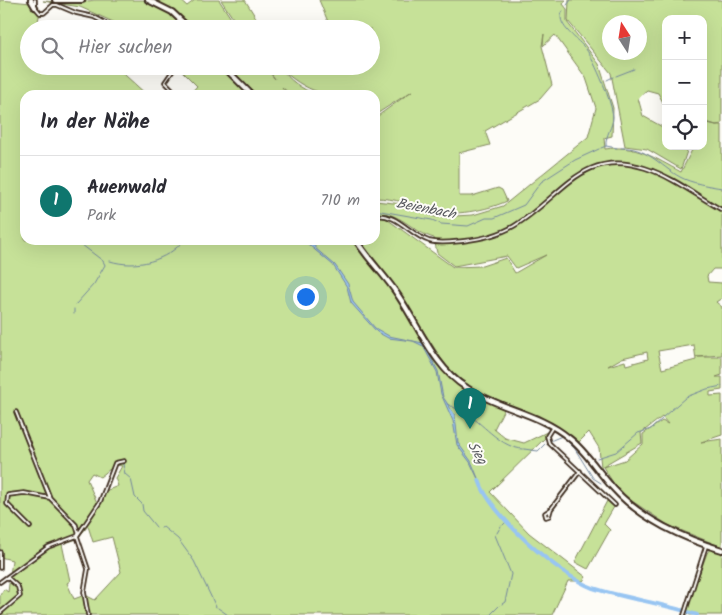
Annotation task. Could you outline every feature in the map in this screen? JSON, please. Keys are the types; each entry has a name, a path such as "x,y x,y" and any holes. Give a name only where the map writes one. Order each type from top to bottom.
{"main road":[{"path":"31,0 35,7"},
{"path":"55,0 82,0"},
{"path":"148,0 172,12 180,20"},
{"path":"232,75 247,90"},
{"path":"359,245 368,259 392,286 441,363 454,379 478,394 553,426 578,445 624,499 668,528 721,550"}],"street":[{"path":"35,0 35,7 40,13 44,13 53,5 58,5 70,11 100,20"},
{"path":"170,75 165,82 172,90"},
{"path":"380,216 386,216 395,220 430,241 456,242 481,238 514,226 580,173 595,166 612,162 636,165 657,172 722,210"},
{"path":"16,412 50,498 76,525 78,532"},
{"path":"542,420 549,433 549,443 580,470 615,505"},
{"path":"549,433 553,426"},
{"path":"88,615 84,592 88,569 77,536 100,502 115,463 124,461"},
{"path":"551,509 580,470"},
{"path":"30,527 7,504 8,495 24,493 50,498"},
{"path":"0,582 48,547 77,536"},
{"path":"696,540 705,551"},
{"path":"684,614 708,545"},
{"path":"0,552 0,568"},
{"path":"0,613 20,596 18,587 6,577"}],"green space":[{"path":"0,0 31,3 36,12 44,15 39,16 38,20 20,20 20,75 125,75 141,90 20,90 20,245 359,245 393,290 442,369 464,389 504,409 494,429 505,438 524,443 547,432 545,438 490,492 529,533 586,577 583,581 568,581 552,615 0,615 17,599 0,610 0,595 4,589 8,592 12,560 0,557","holes":["115,465 122,466 115,478 118,486 108,490 98,505 87,480 92,473 100,477","88,526 93,542 112,537 121,572 95,600 85,595 74,599 67,583 70,581 62,544 77,539"]},
{"path":"95,0 180,0 187,6 195,0 219,0 232,20 109,20 80,7 43,1 73,3"},
{"path":"221,0 245,0 257,20 234,20"},
{"path":"319,0 566,0 563,4 567,9 567,22 599,64 613,108 612,136 604,138 605,149 635,150 681,172 692,150 707,150 707,123 722,125 722,269 713,269 707,276 708,282 722,283 722,298 716,302 722,307 722,355 696,357 722,357 722,375 716,377 722,377 722,390 710,392 710,396 722,395 722,435 701,442 722,439 722,547 668,525 620,493 603,467 625,460 643,444 643,434 662,421 668,424 662,417 641,433 642,443 601,467 599,448 589,432 579,442 554,424 465,385 446,366 400,295 364,245 380,245 380,217 384,217 453,267 482,266 506,258 515,273 546,255 516,268 507,256 454,266 437,253 434,238 398,218 380,214 380,202 403,204 435,217 473,215 503,206 588,137 596,108 586,78 555,35 543,46 544,34 542,46 552,85 540,99 485,131 490,145 459,153 459,196 472,196 498,188 502,190 507,201 480,210 440,213 380,198 380,114 412,91 380,112 380,90 314,90 288,75 380,75 380,20 327,20","holes":["694,345 696,360 662,369 658,351","647,352 648,359 626,365 625,361 608,366 622,358"]},
{"path":"569,0 722,0 722,124 716,125 707,122 707,15 662,15 662,100 658,93 647,90 638,98 643,116 662,127 662,150 687,150 681,169 647,149 625,146 611,73 568,21"},
{"path":"186,75 272,75 275,79 272,75 286,75 305,90 285,90 282,87 284,90 249,90 242,83 246,90 193,90 197,86"},
{"path":"607,501 614,507 604,524 610,530 588,569 575,562"},
{"path":"710,549 722,553 722,615 690,615 685,613"}],"water":[{"path":"309,245 315,245 315,248 335,265 348,284 353,302 375,328 389,336 423,343 438,371 443,397 455,415 458,443 471,461 480,483 470,462 457,445 453,421 441,394 437,372 423,346 413,341 388,338 377,332 351,303 347,287 333,265"}],"waterway":[{"path":"567,5 571,0"},
{"path":"563,11 561,20 571,35 584,47"},
{"path":"586,49 603,82 612,110 613,121 606,146"},
{"path":"616,76 634,69"},
{"path":"607,80 613,77"},
{"name":"Beienbach","path":"601,148 606,146 617,148"},
{"name":"Beienbach","path":"621,148 630,148 645,153 684,179 722,188"},
{"name":"Beienbach","path":"380,211 432,220 441,224 468,226 486,218 494,218 524,205 541,182 575,160 599,149"},
{"path":"76,304 94,284 105,265 103,261 82,245"},
{"path":"110,261 130,264 150,261 160,258 179,245"},
{"path":"74,309 74,314"},
{"path":"686,397 707,389 722,386"},
{"path":"663,417 685,398"},
{"path":"447,404 469,415 501,441 515,448 523,449"},
{"path":"597,458 616,452 638,433 651,429 662,419"},
{"path":"550,441 562,436 575,449 593,478 601,483"},
{"path":"524,449 538,451 546,443"},
{"path":"120,463 123,464 125,474 131,479 135,497 142,504 143,511 156,527"},
{"name":"Sieg","path":"479,480 485,494 496,510 511,526 545,558 579,581 606,592 697,615"},
{"name":"Sieg","path":"503,525 506,522"},
{"path":"497,533 501,526"},
{"path":"161,528 163,527 178,539 194,561 216,607"},
{"path":"495,535 511,574 505,602 502,604"},
{"path":"490,615 499,606"},
{"path":"218,608 228,615"}],"place":[{"name":"Auenwald","path":"470,429"}]}
